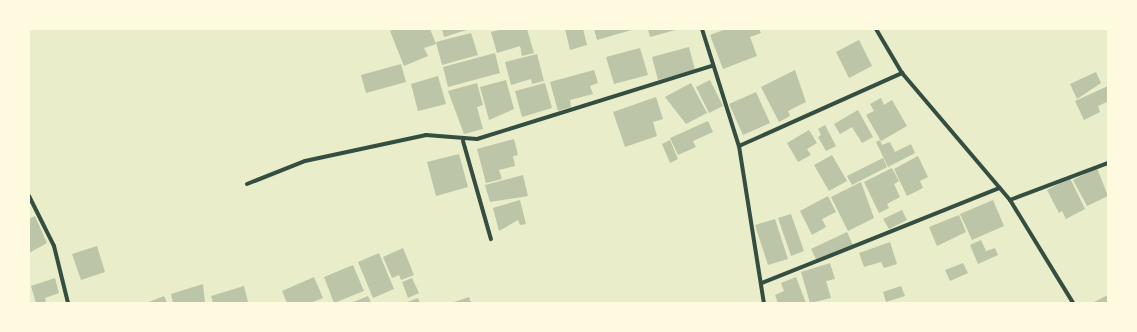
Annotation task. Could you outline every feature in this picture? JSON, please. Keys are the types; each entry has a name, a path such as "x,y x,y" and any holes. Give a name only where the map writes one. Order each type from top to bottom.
{"street":[{"path":"702,29 712,66 739,146 764,303"},
{"path":"876,29 902,73 1010,200 1073,303"},
{"path":"247,184 305,161 426,135 444,134 463,141 712,66"},
{"path":"739,146 902,73"},
{"path":"463,141 491,240"},
{"path":"1010,200 1108,163"},
{"path":"762,284 1000,188"},
{"path":"29,196 54,246 68,303"}],"building":[{"path":"394,29 430,29 436,44 424,48 428,56 404,66 390,31"},
{"path":"442,29 470,29 444,37"},
{"path":"503,29 527,29 534,53 522,56 520,46 497,53 491,32"},
{"path":"565,29 583,29 587,45 570,50"},
{"path":"594,29 635,29 597,40"},
{"path":"648,29 679,29 650,37"},
{"path":"726,29 759,29 761,33 750,37 757,56 723,69 710,35"},
{"path":"471,33 478,55 442,65 436,42"},
{"path":"859,40 872,66 849,78 836,52"},
{"path":"689,47 695,70 658,80 652,57"},
{"path":"640,48 648,75 614,84 606,57"},
{"path":"495,53 500,73 448,87 443,67"},
{"path":"537,54 544,81 532,84 531,79 511,85 505,62"},
{"path":"401,64 406,82 366,93 361,75"},
{"path":"594,70 598,83 590,86 593,94 570,100 571,107 558,111 550,82"},
{"path":"795,70 806,102 788,111 790,116 779,122 761,87"},
{"path":"1096,72 1101,83 1077,99 1070,84"},
{"path":"438,76 446,104 418,111 411,84"},
{"path":"506,80 514,109 489,120 480,87"},
{"path":"710,80 723,106 709,113 696,87"},
{"path":"477,83 483,105 477,107 483,129 464,134 448,91"},
{"path":"545,83 552,108 522,117 515,91"},
{"path":"691,83 707,113 686,124 665,97"},
{"path":"1108,86 1107,102 1098,106 1100,112 1084,120 1075,101"},
{"path":"756,92 770,123 743,135 729,104"},
{"path":"656,97 663,119 653,122 657,136 625,147 613,112"},
{"path":"881,98 884,105 892,100 907,126 881,141 866,115 874,111 870,104"},
{"path":"858,110 873,137 862,143 852,127 840,134 834,124"},
{"path":"708,121 713,132 693,141 696,147 678,155 670,138"},
{"path":"825,125 836,146 826,151 818,137 821,135 818,129"},
{"path":"809,130 817,143 807,149 811,155 798,162 787,143"},
{"path":"514,139 518,155 513,156 515,166 499,170 502,179 486,183 477,149"},
{"path":"670,140 678,159 670,163 662,144"},
{"path":"880,140 882,145 890,142 895,152 911,144 915,153 888,167 876,142"},
{"path":"459,154 468,187 436,196 427,162"},
{"path":"832,155 847,181 829,191 814,165"},
{"path":"918,156 928,177 920,181 923,188 907,196 894,169"},
{"path":"883,158 887,167 852,185 847,176"},
{"path":"892,168 899,181 894,184 900,197 887,204 889,208 879,213 864,182"},
{"path":"1097,168 1108,196 1087,206 1073,180"},
{"path":"523,175 528,196 490,202 485,185"},
{"path":"1070,178 1085,209 1066,219 1062,211 1059,213 1047,190"},
{"path":"861,182 874,218 848,231 831,197"},
{"path":"828,196 836,212 822,219 826,227 812,235 800,211"},
{"path":"520,200 526,224 520,225 518,220 499,231 493,208"},
{"path":"993,200 1004,226 972,240 960,214"},
{"path":"902,210 907,220 889,229 883,219"},
{"path":"791,214 804,251 791,256 778,218"},
{"path":"959,215 966,232 937,246 929,227"},
{"path":"35,216 47,243 29,253 29,219"},
{"path":"775,219 788,259 768,265 755,225"},
{"path":"847,232 853,245 817,261 811,249"},
{"path":"981,240 986,251 995,248 998,255 978,264 970,245"},
{"path":"890,242 897,264 884,268 881,262 864,267 859,253"},
{"path":"97,246 105,272 81,280 72,254"},
{"path":"403,248 414,275 401,280 399,275 392,278 383,257"},
{"path":"379,253 394,289 373,298 358,262"},
{"path":"830,263 835,279 826,281 831,298 810,303 801,272"},
{"path":"963,263 968,273 950,281 945,270"},
{"path":"353,265 364,291 334,303 324,277"},
{"path":"314,277 323,298 310,303 287,303 282,291"},
{"path":"796,277 806,303 778,303 775,295 784,291 781,283"},
{"path":"55,278 59,293 45,298 46,303 36,303 31,286"},
{"path":"412,278 419,293 408,298 402,282"},
{"path":"203,284 205,303 173,303 171,294"},
{"path":"244,286 248,302 213,303 211,296"},
{"path":"901,286 905,296 886,302 883,292"},
{"path":"1108,295 1108,303 1092,303"},
{"path":"164,296 167,303 146,303"},
{"path":"368,296 371,303 351,303"},
{"path":"469,297 471,303 451,303"},
{"path":"418,298 420,303 405,303"}]}
